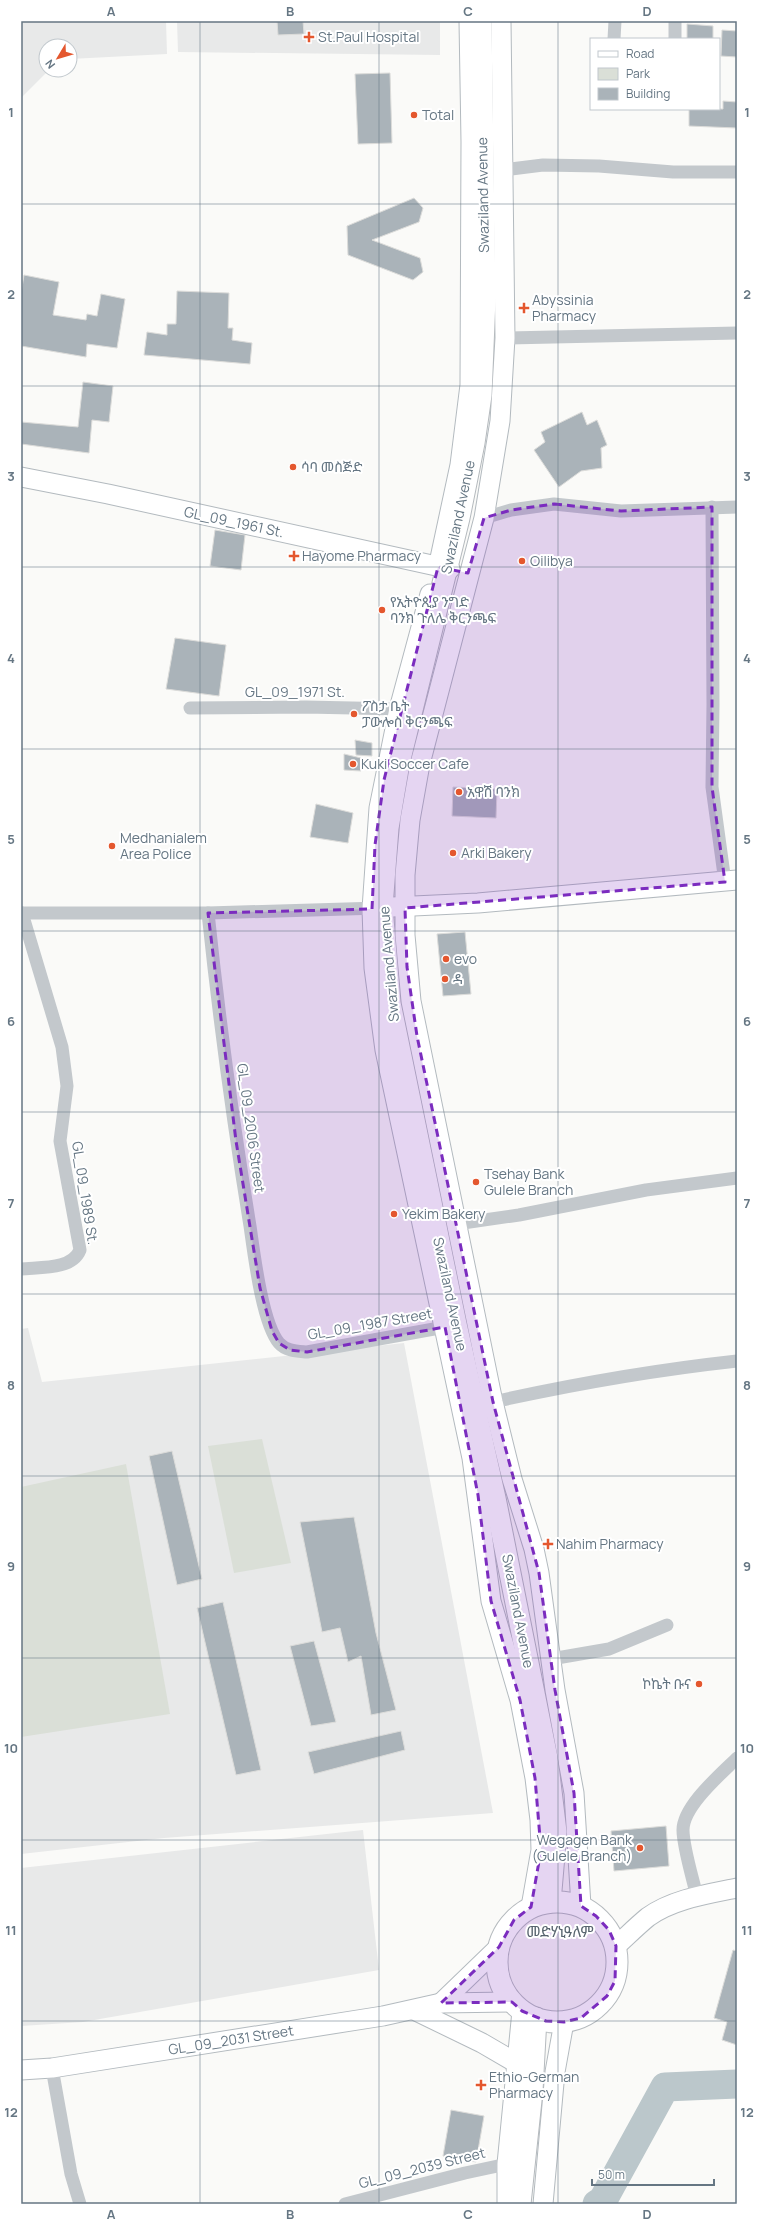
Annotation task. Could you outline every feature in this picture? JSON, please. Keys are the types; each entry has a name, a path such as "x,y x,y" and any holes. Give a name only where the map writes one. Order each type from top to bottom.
{"main road":[{"path":"453,570 471,379 471,142 469,21"},
{"name":"Swaziland Avenue","path":"453,570 481,395 484,298 481,21"},
{"name":"Swaziland Avenue","path":"490,21 492,377 481,460 470,521 453,570 399,763 388,828 390,1003 459,1339 495,1498 547,1758 556,1832 556,1904"},
{"path":"501,21 505,338 500,421 484,518 453,570 399,709 379,808 389,908 407,967 411,1001 493,1402 512,1479 536,1561 544,1605 551,1659 574,1793 556,1904"},
{"name":"GL_09_1961 St.","path":"21,477 108,494 453,570"},
{"path":"389,908 731,881"},
{"path":"389,908 374,968 379,1017 445,1327 478,1495 485,1564 491,1601 520,1700 535,1778 541,1850 556,1904"},
{"path":"616,1946 649,1917 668,1907 697,1897 737,1888"},
{"path":"536,2015 581,2018 596,2009 607,1996 615,1981 618,1964 616,1946 608,1930 596,1916 556,1904 511,1924 499,1947 497,1966 502,1985 536,2015 556,2072 543,2204"},
{"name":"GL_09_2031 Street","path":"441,2003 499,1947"},
{"name":"GL_09_2031 Street","path":"21,2070 52,2068 414,2010 441,2003 536,2015"},
{"path":"414,2010 482,2043 518,2064"},
{"path":"506,2204 507,2164 518,2064 536,2015"},
{"path":"520,2204 532,2091 536,2015"},
{"path":"528,2204 536,2015"}],"street":[{"path":"614,38 615,21"},
{"path":"674,21 675,38"},
{"path":"503,170 543,165 600,166 673,172 737,172"},
{"path":"505,338 737,333"},
{"path":"484,518 511,510 554,504 621,511 737,507"},
{"path":"712,507 712,787 731,881"},
{"name":"GL_09_1971 St.","path":"190,708 306,707 399,709"},
{"path":"22,913 208,913 389,908"},
{"name":"GL_09_1989 St.","path":"21,1269 66,1264 77,1258 80,1250 60,1141 67,1086 62,1047 22,913"},
{"name":"GL_09_2006 Street","path":"208,913 220,1025 236,1141 258,1281 272,1332 280,1343"},
{"path":"456,1224 519,1215 646,1190 737,1178"},
{"name":"GL_09_1987 Street","path":"280,1343 290,1350 307,1352 445,1327"},
{"path":"493,1402 680,1367 737,1361"},
{"path":"551,1659 610,1649 667,1625"},
{"path":"697,1897 683,1830 690,1810 705,1789 737,1758"},
{"path":"52,2068 71,2174 80,2204"},
{"name":"GL_09_2039 Street","path":"345,2204 465,2173 507,2164"}],"highlighted area":[{"path":"554,504 621,511 712,507 712,787 725,882 405,908 407,967 417,1036 493,1402 539,1573 555,1690 574,1793 581,1906 596,1916 609,1930 616,1946 615,1981 607,1996 581,2018 564,2022 546,2021 522,2011 512,2002 441,2003 499,1947 514,1920 531,1907 541,1850 535,1778 520,1700 491,1601 478,1495 445,1327 307,1352 290,1350 279,1343 272,1331 260,1288 236,1141 208,913 372,909 375,845 384,780 438,567 468,573 484,518 511,510"}],"shaded area":[{"path":"21,21 166,21 167,54 78,59 78,38 38,38 38,78 41,78 21,98"},
{"name":"St.Paul Hospital","path":"177,21 440,21 440,55 178,52"},
{"path":"28,1328 42,1382 404,1343 493,1813 164,1838 21,1854 21,1329"},
{"path":"363,1830 379,1970 83,2022 21,2026 21,1868"}],"green space":[{"path":"262,1439 291,1563 234,1573 208,1446"},
{"path":"126,1464 170,1714 21,1737 21,1487"}],"building":[{"path":"277,21 303,21 304,34 278,35"},
{"path":"687,24 713,26 713,38 687,38"},
{"path":"722,30 737,31 737,57 721,56"},
{"path":"390,73 392,143 358,144 355,74"},
{"path":"723,101 737,102 737,128 689,126 689,110 723,109"},
{"path":"414,198 423,208 419,222 372,240 420,258 423,272 413,280 348,255 347,226"},
{"path":"24,275 59,282 53,315 86,320 87,314 97,316 101,294 125,299 117,348 87,344 86,357 21,346 21,294"},
{"path":"177,291 229,293 228,328 233,328 232,340 252,343 250,364 144,355 147,332 167,335 167,324 176,324"},
{"path":"83,382 113,386 109,422 92,420 89,453 21,444 21,422 78,427"},
{"path":"582,412 587,425 597,420 607,445 601,448 602,468 581,471 559,487 534,450 545,442 541,432"},
{"path":"215,530 245,535 241,570 210,566"},
{"path":"175,638 226,645 219,696 166,689"},
{"path":"355,740 372,743 372,756 356,755"},
{"name":"Kuki Soccer Cafe","path":"344,754 361,758 361,771 344,770"},
{"path":"453,787 497,789 496,818 452,816"},
{"path":"316,804 353,813 348,843 310,837"},
{"path":"465,932 471,994 443,996 437,934"},
{"path":"172,1451 202,1579 177,1585 149,1456"},
{"path":"354,1517 376,1633 396,1710 371,1715 361,1656 348,1662 340,1628 322,1632 300,1522"},
{"path":"223,1602 261,1770 236,1775 197,1608"},
{"path":"314,1641 336,1722 311,1726 290,1646"},
{"path":"401,1731 405,1750 314,1774 308,1752"},
{"name":"Wegagen Bank (Gulele Branch)","path":"666,1826 669,1866 614,1871 611,1831"},
{"path":"733,1950 737,1951 737,2045 722,2040 727,2022 714,2018"},
{"path":"451,2110 484,2116 476,2162 443,2156"}],"waterway":[{"path":"597,2204 603,2200 665,2087 737,2084"}],"place":[{"name":"St.Paul Hospital","path":"309,37"},
{"name":"Total","path":"414,115"},
{"name":"Abyssinia Pharmacy","path":"524,308"},
{"name":"ሳባ መስጅድ","path":"293,467"},
{"name":"Hayome Pharmacy","path":"294,556"},
{"name":"Oilibya","path":"522,561"},
{"name":"የኢትዮጲያ ንግድ ባንክ ጉለሌ ቅርንጫፍ","path":"382,610"},
{"name":"ፖስታ ቤት ፓውሎስ ቅርንጫፍ","path":"354,714"},
{"name":"Kuki Soccer Cafe","path":"353,764"},
{"name":"አዋሽ ባንክ","path":"459,792"},
{"name":"Medhanialem Area Police","path":"112,846"},
{"name":"Arki Bakery","path":"453,853"},
{"name":"evo","path":"446,959"},
{"name":"ዳ","path":"445,979"},
{"name":"Tsehay Bank Gulele Branch","path":"476,1182"},
{"name":"Yekim Bakery","path":"394,1214"},
{"name":"Nahim Pharmacy","path":"548,1544"},
{"name":"ኮኬት ቡና","path":"699,1684"},
{"name":"Wegagen Bank (Gulele Branch)","path":"640,1848"},
{"name":"Ethio-German Pharmacy","path":"481,2085"}],"district":[{"name":"መድሃኒዓለም","path":"560,1932"}]}
